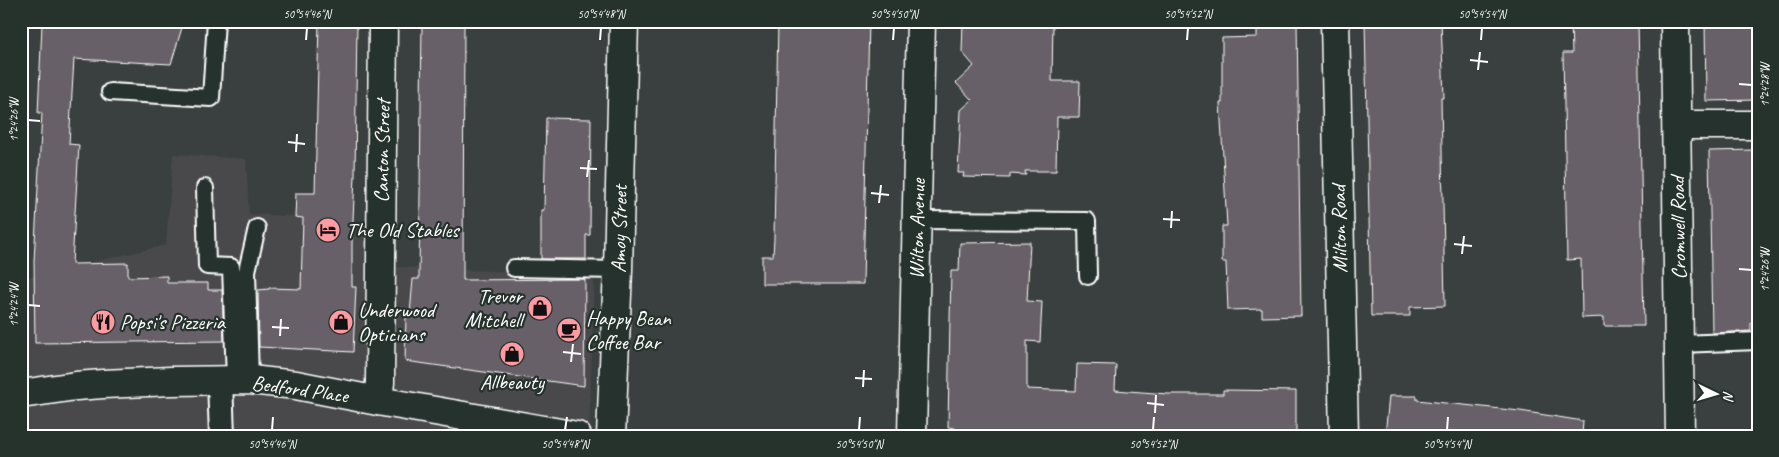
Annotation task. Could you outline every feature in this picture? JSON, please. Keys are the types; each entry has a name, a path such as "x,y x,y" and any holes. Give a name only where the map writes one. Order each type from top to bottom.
{"street":[{"name":"Canton Street","path":"378,401 380,382 383,21"},
{"name":"Amoy Street","path":"611,436 618,270 624,21"},
{"name":"Wilton Avenue","path":"912,436 921,21"},
{"name":"Milton Road","path":"1335,21 1344,436"},
{"name":"Cromwell Road","path":"1675,21 1680,436"},
{"path":"1677,125 1758,125"},
{"name":"Bedford Place","path":"21,394 103,384 235,380 296,385 577,436"},
{"path":"222,436 235,380"}],"lane":[{"path":"110,92 211,98 216,21"},
{"path":"205,188 207,266 232,267 235,380"},
{"path":"917,220 1087,221 1088,276"},
{"path":"235,380 247,271 257,228"},
{"path":"514,268 618,270"},
{"path":"1679,344 1758,341"}],"shaded area":[{"path":"173,154 246,159 249,214 353,219 394,267 594,275 589,436 21,436 21,335 25,278 166,245"}],"building":[{"path":"82,21 184,21 171,64 74,59 69,144 79,145 72,264 128,263 128,277 167,276 167,283 208,283 208,290 222,290 224,341 35,343 34,261 42,113 38,113 42,24 80,26"},
{"path":"319,21 357,21 355,176 352,242 352,287 356,287 353,352 259,347 258,290 269,288 301,289 303,218 295,217 296,193 315,193"},
{"path":"422,21 464,21 463,280 585,279 584,386 405,361 406,314 410,314 413,279 419,279"},
{"path":"778,21 869,21 863,284 762,284 762,256 773,256"},
{"path":"963,21 1053,21 1052,81 1080,81 1079,117 1057,117 1056,171 1025,171 1026,175 1010,174 1010,178 963,177 964,173 958,173 961,110 972,100 956,83 974,66 962,52"},
{"path":"1257,21 1297,21 1301,316 1262,317 1262,309 1228,310 1226,262 1222,262 1222,226 1227,226 1220,103 1222,103 1222,38 1257,37"},
{"path":"1365,21 1441,21 1444,98 1441,98 1445,306 1410,307 1410,316 1371,316"},
{"path":"1592,21 1638,21 1644,326 1604,326 1604,317 1582,318 1581,259 1567,260 1563,53 1572,53 1571,23 1593,23"},
{"path":"1705,21 1758,21 1758,100 1706,101"},
{"path":"546,118 591,119 590,235 586,235 586,259 541,259 541,210 544,210"},
{"path":"1754,150 1754,159 1758,159 1758,323 1751,323 1751,331 1712,333 1709,151"},
{"path":"1030,242 1027,301 1042,302 1040,342 1027,341 1027,389 1076,391 1077,364 1116,365 1115,390 1168,394 1223,394 1223,390 1296,391 1296,436 957,436 955,428 948,427 951,271 959,271 960,243"},
{"path":"1389,396 1417,396 1417,400 1520,411 1583,421 1582,436 1385,436"}],"place":[{"name":"The Old Stables","path":"328,230"},
{"name":"Trevor Mitchell","path":"540,308"},
{"name":"Popsi's Pizzeria","path":"103,322"},
{"name":"Underwood Opticians","path":"341,322"},
{"name":"Happy Bean Coffee Bar","path":"569,330"},
{"name":"Allbeauty","path":"512,354"}]}
